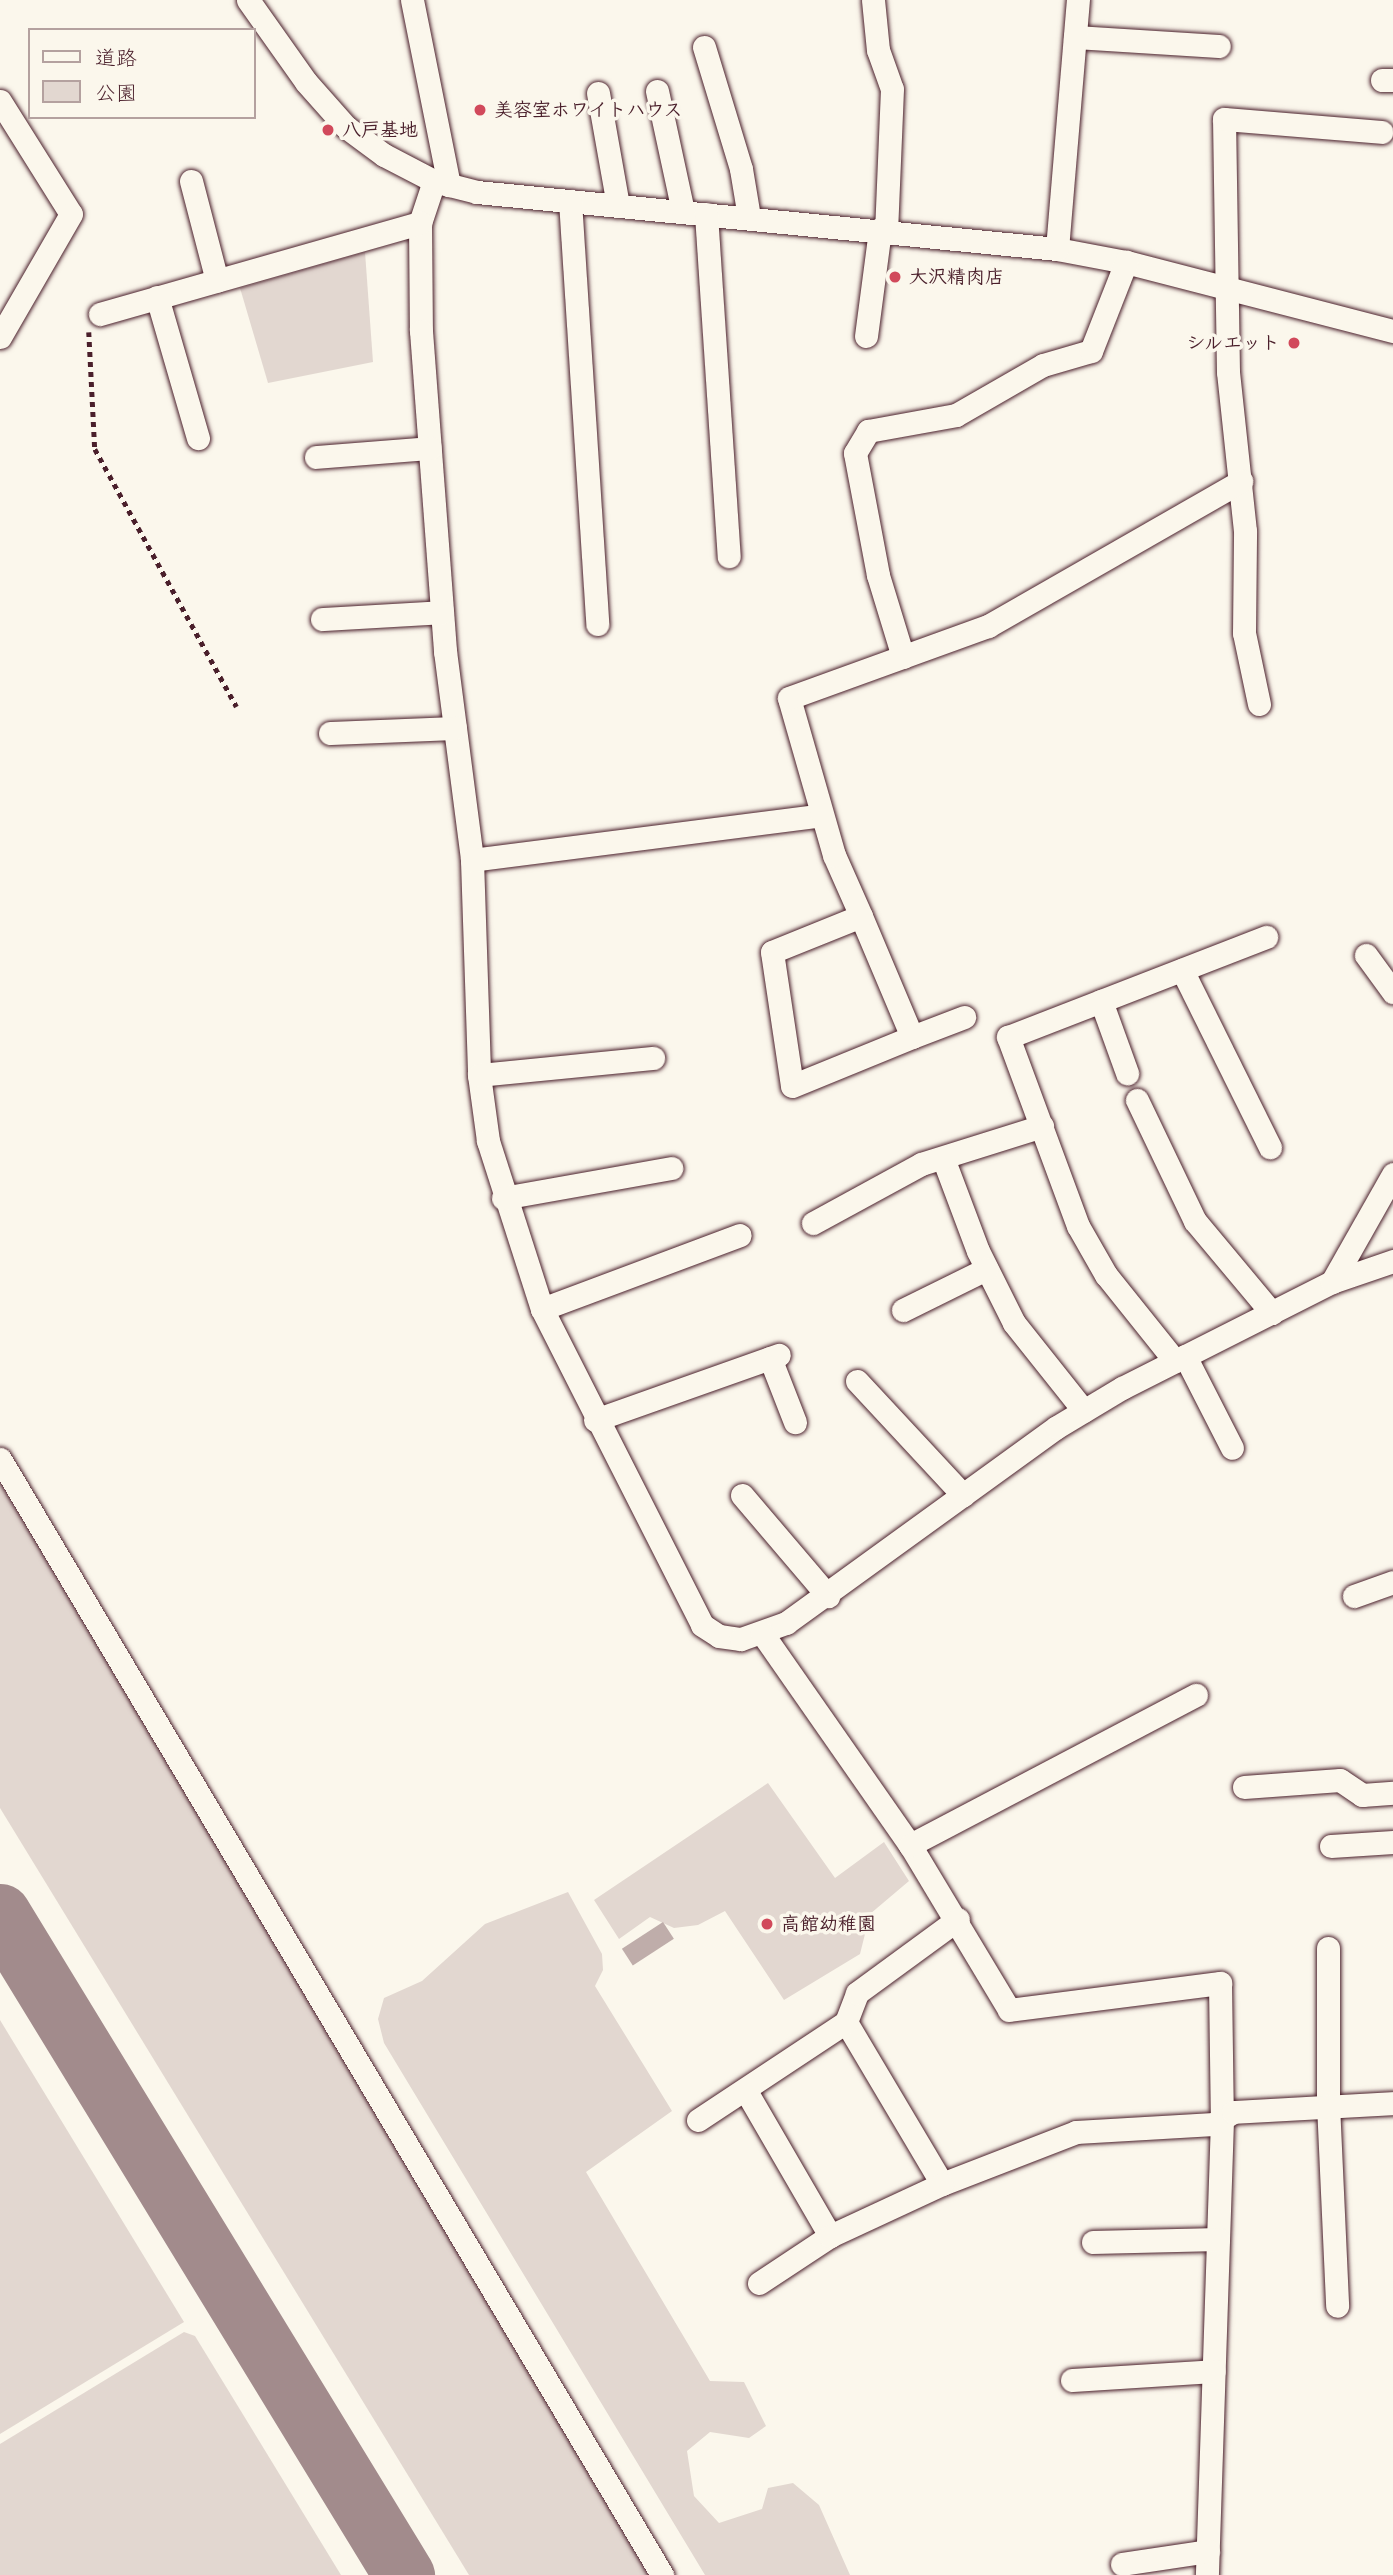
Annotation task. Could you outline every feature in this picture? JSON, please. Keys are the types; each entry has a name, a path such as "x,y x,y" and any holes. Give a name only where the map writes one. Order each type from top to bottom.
{"street":[{"path":"248,0 306,82 346,127 384,155 442,183 477,192 1057,249 1126,262 1393,331"},
{"path":"412,0 442,183 420,223 421,331 442,612 472,860 480,1007 479,1075 488,1141 503,1198 542,1309 594,1420 702,1625 719,1636 741,1639 762,1633 828,1596 963,1495 1084,1411 1332,1282 1393,1261"},
{"path":"866,336 883,230 893,101 877,50 873,0"},
{"path":"1057,249 1078,0"},
{"path":"1075,37 1220,47"},
{"path":"704,47 741,169 749,217"},
{"path":"657,91 683,211"},
{"path":"598,93 618,205"},
{"path":"0,101 71,214 0,337"},
{"path":"1259,704 1244,633 1241,481 1224,286 1224,119 1381,132"},
{"path":"191,181 217,281"},
{"path":"570,201 597,624"},
{"path":"706,214 729,556"},
{"path":"100,314 420,223"},
{"path":"903,657 878,575 855,453 868,431 956,415 1043,365 1090,351 1126,262"},
{"path":"157,297 198,438"},
{"path":"316,457 430,448"},
{"path":"912,1037 821,815 789,698 988,626 1241,481"},
{"path":"322,619 442,612"},
{"path":"330,733 455,728"},
{"path":"472,860 821,815"},
{"path":"861,916 772,952 792,1086 964,1017"},
{"path":"1232,1448 1180,1359 1100,1265 1078,1226 1008,1037 1266,937"},
{"path":"1366,955 1393,992"},
{"path":"1182,970 1270,1147"},
{"path":"1101,1001 1127,1073"},
{"path":"479,1075 653,1058"},
{"path":"1138,1100 1195,1221 1272,1313"},
{"path":"813,1223 921,1164 1042,1126"},
{"path":"943,1158 986,1269 1014,1324 1084,1411"},
{"path":"503,1198 671,1168"},
{"path":"1332,1282 1393,1174"},
{"path":"542,1309 740,1235"},
{"path":"904,1310 986,1269"},
{"path":"594,1420 774,1357 795,1422"},
{"path":"857,1381 963,1495"},
{"path":"0,1459 662,2575"},
{"path":"742,1495 828,1596"},
{"path":"1353,1595 1393,1582"},
{"path":"762,1633 910,1845 958,1919 1009,2010 1220,1983 1222,2120 1207,2575"},
{"path":"910,1845 1196,1695"},
{"path":"1244,1787 1340,1780 1362,1795 1393,1793"},
{"path":"1331,1846 1393,1842"},
{"path":"698,2120 746,2091 846,2022 858,1993 958,1919"},
{"path":"1328,1948 1328,2104 1337,2306"},
{"path":"846,2022 942,2184"},
{"path":"746,2091 830,2236"},
{"path":"759,2283 830,2236 942,2184 1076,2132 1222,2120 1233,2112 1328,2104 1393,2103"},
{"path":"1093,2242 1218,2239"},
{"path":"1072,2380 1214,2371"},
{"path":"1122,2564 1208,2550"}],"path":[{"path":"100,314 88,334 95,449 237,707"}],"green space":[{"path":"365,252 373,362 268,383 240,288"},
{"path":"0,1479 651,2575 469,2575 0,1808"},
{"path":"768,1783 835,1878 884,1842 909,1881 870,1914 860,1954 784,2000 725,1911 698,1925 674,1928 650,1917 619,1939 594,1900"},
{"path":"568,1892 602,1954 603,1970 595,1986 672,2111 586,2172 710,2381 744,2382 766,2426 749,2438 710,2432 687,2451 694,2496 719,2523 762,2509 768,2488 793,2483 819,2505 850,2575 705,2575 384,2043 378,2019 384,1998 422,1981 485,1924"},
{"path":"0,2020 184,2322 0,2434"},
{"path":"184,2332 195,2336 341,2575 0,2575 0,2444"}],"shaded area":[{"path":"663,1922 674,1939 633,1965 622,1949"}],"taxiway":[{"path":"0,1914 404,2575"}],"place":[{"name":"美容室ホワイトハウス","path":"480,110"},
{"name":"八戸基地","path":"328,130"},
{"name":"大沢精肉店","path":"895,277"},
{"name":"シルエット","path":"1294,343"},
{"name":"高館幼稚園","path":"767,1924"}]}
